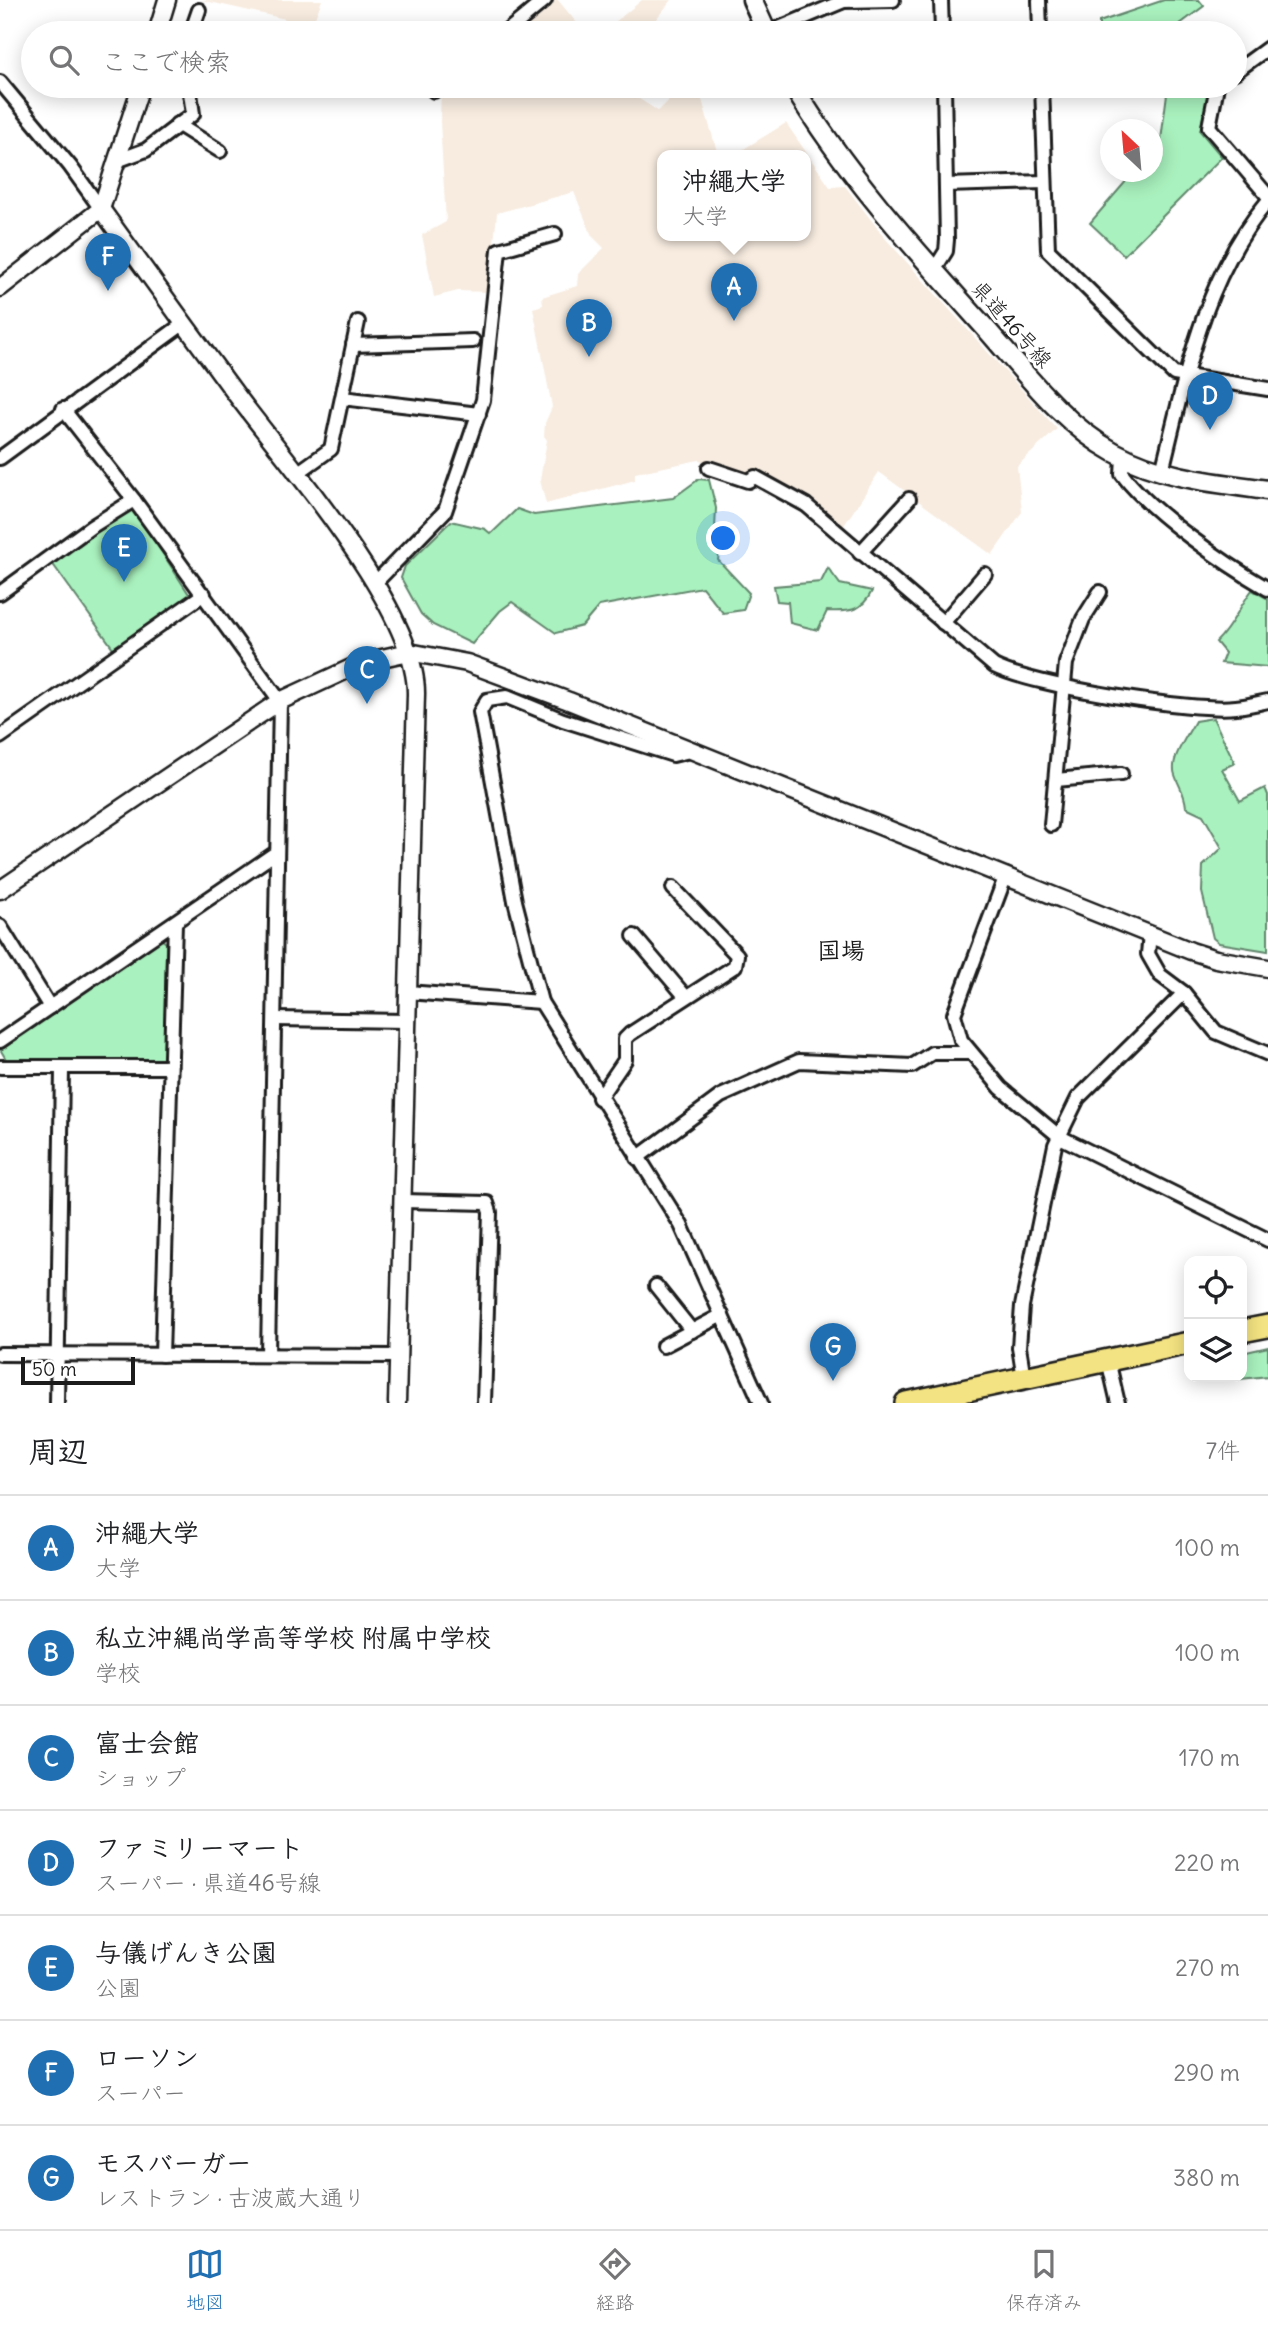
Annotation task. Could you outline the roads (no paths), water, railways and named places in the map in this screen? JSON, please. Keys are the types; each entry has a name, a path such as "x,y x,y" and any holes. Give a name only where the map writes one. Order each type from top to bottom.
{"highway":[{"path":"1247,1330 1268,1326"},
{"path":"905,1403 1184,1344"}],"main road":[{"path":"752,0 762,21"},
{"name":"県道46号線","path":"801,98 860,185 1067,416 1123,457 1162,471 1207,482 1268,490"}],"street":[{"path":"161,21 167,0"},
{"path":"520,21 545,0"},
{"path":"796,21 844,1 893,0"},
{"path":"941,0 942,21"},
{"path":"1039,0 1040,21"},
{"path":"195,21 199,10"},
{"path":"1247,63 1268,48"},
{"path":"0,82 70,166 183,324 296,474 374,583 409,652 416,682 397,1403"},
{"path":"0,288 101,209 137,98"},
{"path":"118,160 146,150 193,114 190,98"},
{"path":"934,270 946,251 947,240 944,98"},
{"path":"1042,98 1048,250 1174,374 1268,389"},
{"path":"1162,471 1184,377 1200,326 1244,230 1268,199 1209,127 1215,98"},
{"path":"177,124 220,150"},
{"path":"946,185 1045,182"},
{"path":"374,583 446,511 483,400 499,250 555,234"},
{"path":"296,474 331,449 358,322"},
{"path":"0,458 63,409 183,324"},
{"path":"354,345 473,341"},
{"path":"342,398 479,414"},
{"path":"63,409 204,594 280,701 268,1355"},
{"path":"1123,457 1122,474 1136,491 1231,567 1268,589"},
{"path":"709,468 748,481 755,477 806,505 943,623 1005,672 1064,686 1203,707 1236,707 1268,701"},
{"path":"860,553 909,499"},
{"path":"0,593 90,527 134,500"},
{"path":"943,623 985,574"},
{"path":"1051,825 1066,663 1083,619 1100,592"},
{"path":"0,737 204,594"},
{"path":"0,890 280,701 364,662 409,652 467,663 694,750 1150,934 1216,959 1268,968"},
{"path":"694,750 673,755 563,720 507,697 494,697 483,705 480,718 515,901 541,1002 681,1225 761,1403"},
{"path":"1056,780 1121,774"},
{"path":"0,1041 277,852"},
{"path":"1006,875 954,1014 961,1040 970,1053 1002,1088 1060,1136 1268,1240"},
{"path":"599,1098 625,1060 625,1040 629,1034 735,966 737,955 673,888"},
{"path":"162,1355 175,923"},
{"path":"0,926 50,1007"},
{"path":"1150,934 1148,954 1153,967 1184,993 1216,1032 1268,1054"},
{"path":"634,936 685,996"},
{"path":"407,992 541,1002"},
{"path":"1024,1378 1019,1348 1022,1306 1055,1145 1077,1098 1184,993"},
{"path":"275,1018 407,1021"},
{"path":"637,1158 721,1096 799,1061 912,1066 932,1054 970,1053"},
{"path":"0,1067 169,1067"},
{"path":"57,1403 62,1069"},
{"path":"403,1201 487,1203 491,1212 484,1403"},
{"path":"656,1286 692,1331"},
{"path":"663,1346 722,1315"},
{"path":"0,1354 398,1356"},
{"path":"1108,1360 1118,1403"}],"place":[{"name":"ローソン","path":"108,291"},
{"name":"沖繩大学","path":"734,321"},
{"name":"私立沖縄尚学高等学校 附属中学校","path":"589,357"},
{"name":"ファミリーマート","path":"1210,430"},
{"name":"与儀げんき公園","path":"124,582"},
{"name":"富士会館","path":"367,704"},
{"name":"モスバーガー","path":"833,1381"}],"district":[{"name":"国場","path":"841,950"}]}
